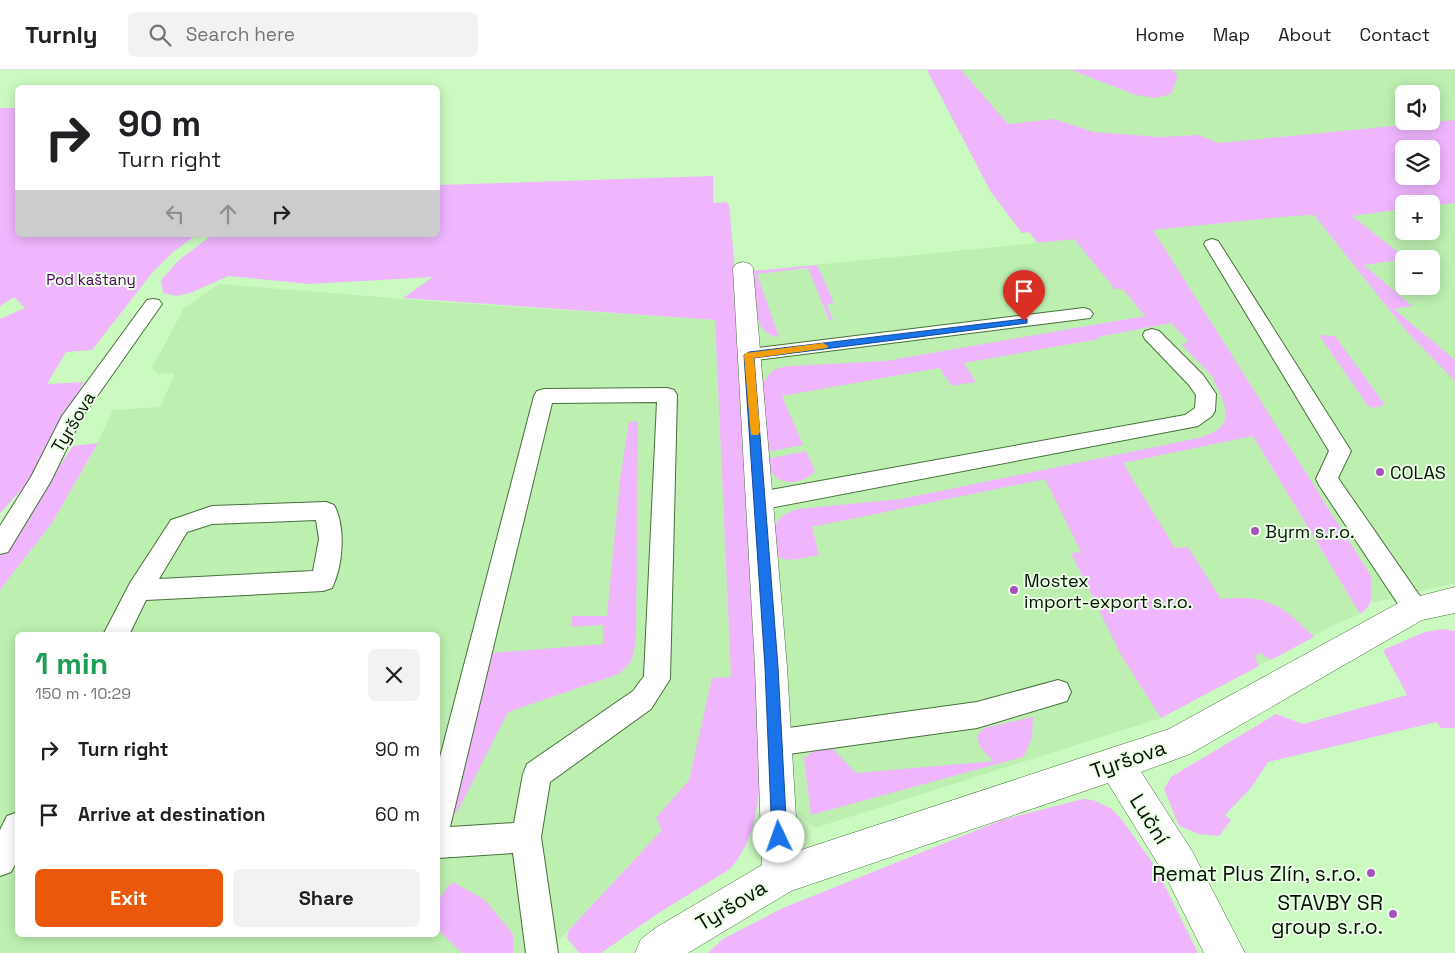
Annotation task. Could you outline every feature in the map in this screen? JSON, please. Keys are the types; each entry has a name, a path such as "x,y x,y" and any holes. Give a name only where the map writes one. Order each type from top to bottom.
{"street":[{"name":"Tyršova","path":"743,268 771,667 781,875"},
{"name":"Tyršova","path":"655,953 671,941 781,875 1178,742 1415,609 1455,600"},
{"name":"Luční","path":"1116,764 1179,864 1225,953"}],"lane":[{"path":"1212,244 1340,451 1327,479 1415,609"},
{"name":"Tyršova","path":"0,545 40,481 72,416 153,304"},
{"path":"749,355 1084,314"},
{"path":"759,501 1190,421 1205,411 1206,394 1196,380 1152,335"},
{"path":"440,812 544,396 667,395 657,679 642,700 537,774 526,837 542,953"},
{"path":"118,632 139,590 179,526 212,515 326,511 331,539 323,581 139,590"},
{"path":"774,743 977,715 1058,692"},
{"path":"0,861 15,833"},
{"path":"440,843 526,837"}],"shaded area":[{"path":"927,70 1455,70 1455,583 1372,603 1371,576 1152,230 1253,436 1360,614 1336,624 1161,718 815,828 799,814 790,789 753,271 1037,243 1029,232 1022,233 991,192"},
{"path":"219,284 441,302 715,320 734,747 654,839 547,953 0,953 0,590 52,523 94,451 113,410 160,407 175,373 158,374 152,368 184,308"}],"green space":[{"path":"927,70 961,70 1008,124 1054,119 1094,132 1161,137 1198,135 1219,143 1395,126 1395,130 1440,130 1440,121 1455,120 1455,203 1440,205 1440,195 1395,195 1395,210 1352,216 1395,250 1395,261 1364,265 1395,291 1395,295 1399,295 1412,306 1394,309 1455,360 1455,381 1407,332 1314,215 1153,230 1371,576 1371,602 1365,610 1360,614 1253,436 1123,463 1175,548 1188,547 1221,599 1251,599 1273,604 1292,617 1314,637 1271,660 1259,653 1255,656 1259,666 1161,718 1121,655 1071,553 1081,552 1045,479 812,527 819,555 792,560 786,560 777,556 775,532 778,521 782,516 798,509 901,499 1198,438 1213,432 1222,425 1226,414 1225,407 1213,380 1215,379 1181,344 1189,342 1171,323 1098,337 1099,339 964,363 976,382 952,386 939,368 782,396 803,445 767,452 761,385 771,372 778,368 885,361 1145,316 1123,289 1115,289 1074,239 1038,243 1029,232 1022,233 991,192"},
{"path":"1071,70 1173,70 1178,76 1171,94 1155,98 1136,95"},
{"name":"Pod kaštany","path":"0,108 15,108 15,237 193,237 172,253 152,273 92,350 66,352 47,384 84,382 28,483 0,513 0,319 25,308 14,297 0,306"},
{"path":"713,176 713,203 726,202 729,205 736,281 738,351 751,504 760,785 757,808 748,840 730,869 657,914 601,953 579,953 567,938 568,931 662,830 656,818 689,780 712,678 731,677 715,320 403,298 433,277 309,284 229,276 190,293 176,296 163,293 161,280 179,260 209,237 440,237 440,185"},
{"path":"817,265 834,303 827,304 833,320 829,320 808,268 757,274 779,337 765,332 756,309 753,271"},
{"path":"1319,335 1335,336 1385,405 1373,408 1368,406"},
{"path":"638,421 636,642 631,662 619,674 508,712 456,814 454,813 491,653 603,644 603,625 571,627 572,616 607,616 620,479 629,422"},
{"path":"98,443 52,523 0,590 0,554 73,446"},
{"path":"806,451 815,472 801,481 793,482 786,482 773,475 767,459"},
{"path":"1444,629 1455,631 1455,728 1441,728 1437,722 1268,762 1251,788 1225,815 1231,820 1219,836 1199,834 1179,826 1164,789 1171,777 1276,714 1303,724 1407,695 1383,650 1425,632"},
{"path":"1033,717 1032,739 1023,757 811,815 804,759 820,748 831,747 856,773 994,761 980,746 978,737 980,732 984,728"},
{"path":"1083,799 1093,800 1112,809 1122,820 1155,866 1198,953 708,953 723,939 783,908 1002,820"},
{"path":"453,882 485,900 513,934 513,953 462,953 440,932 440,899"}],"slow traffic":[{"path":"755,432 749,355 823,346"}],"place":[{"name":"COLAS","path":"1380,472"},
{"name":"Byrm s.r.o.","path":"1255,531"},
{"name":"Mostex import-export s.r.o.","path":"1014,590"},
{"name":"Remat Plus Zlín, s.r.o.","path":"1371,873"},
{"name":"STAVBY SR group s.r.o.","path":"1393,914"}],"route":[{"path":"779,837 771,667 749,355 1024,321"}]}
